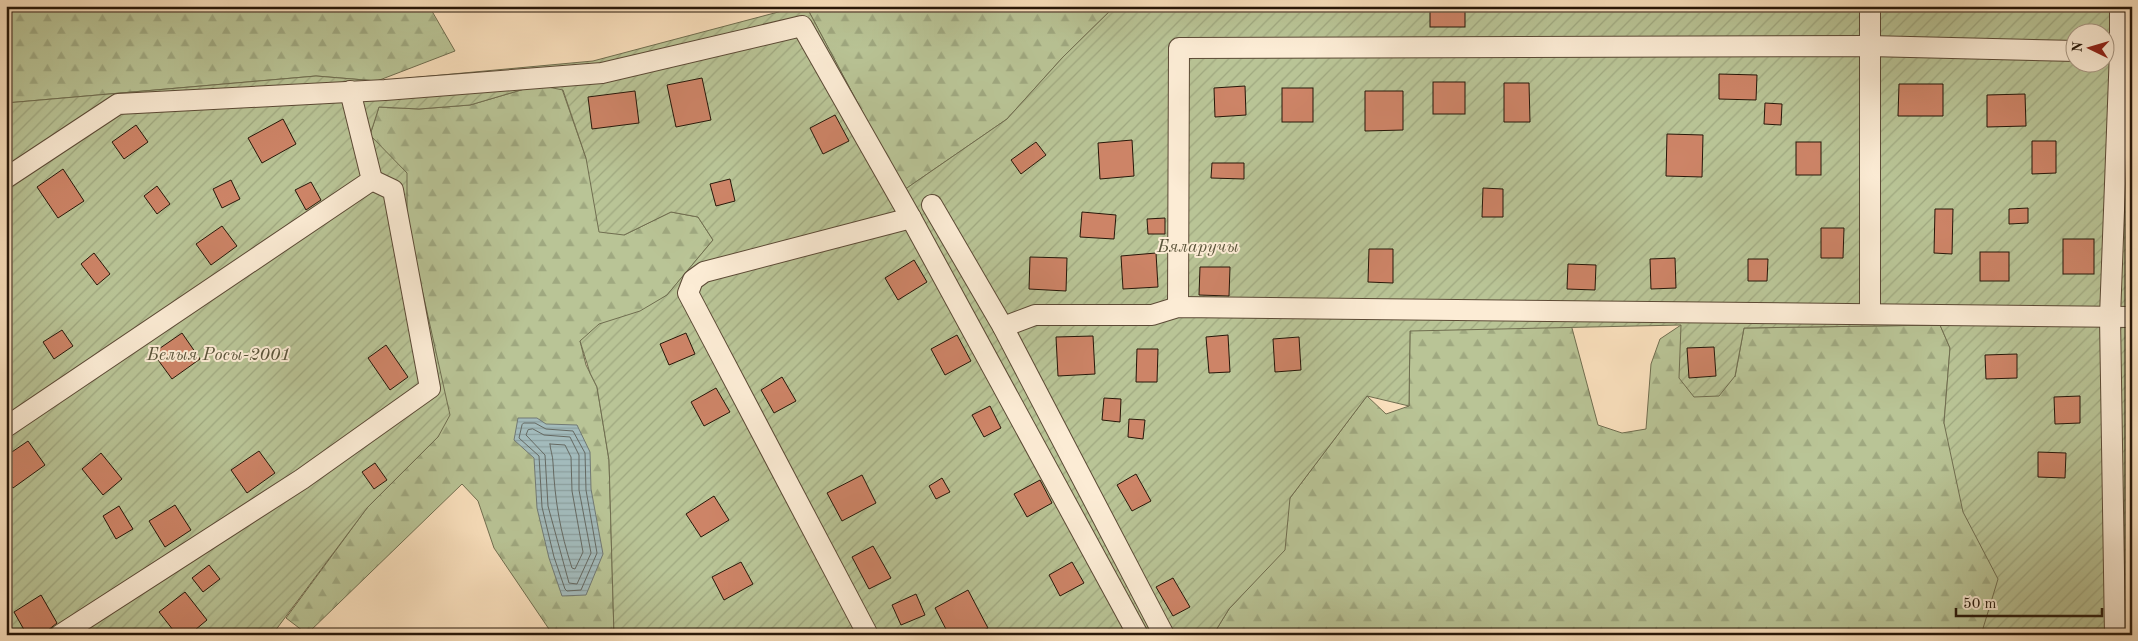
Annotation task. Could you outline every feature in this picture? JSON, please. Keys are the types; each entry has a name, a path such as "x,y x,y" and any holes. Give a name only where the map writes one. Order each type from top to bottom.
{"street":[{"path":"1870,6 1870,314"},
{"path":"2115,635 2123,580 2110,317 2120,6"},
{"path":"6,178 118,104 350,91 602,73 802,26 911,218 1138,635"},
{"path":"1178,307 1179,48 1869,46 2066,50"},
{"path":"350,91 372,180"},
{"path":"6,427 372,180"},
{"path":"60,635 302,478 430,388 394,190 372,180"},
{"path":"932,205 1003,327 1164,635"},
{"path":"868,635 688,293 692,280 704,272 911,218"},
{"path":"1003,327 1035,315 1152,315 1178,307 2132,317"}],"green space":[{"path":"6,6 429,6 455,51 377,81 316,76 6,103"},
{"path":"806,6 1115,6 1063,57 1007,119 904,190"},
{"path":"806,6 904,190 1007,119 1063,57 1115,6 2132,6 2132,635 1981,635 1998,579 1963,512 1944,423 1950,348 1940,325 1744,328 1735,376 1719,396 1694,397 1679,378 1681,325 1410,331 1409,406 1367,396 1290,498 1285,550 1229,609 1213,635 614,635 609,460 597,387 590,373 580,341 599,324 640,311 667,295 713,240 698,217 671,212 624,235 599,232 586,158 563,90 538,85 470,105 419,109 379,107 370,135 407,173 407,222 450,415 438,437 367,508 275,631 270,635 6,635 6,103 316,76 377,81 593,61"},
{"path":"1623,6 1554,261 1598,425 1622,433 1646,429 1651,364 1660,339 1681,325 1735,377 1744,328 1940,325 1950,348 1944,423 2033,635 1213,635 1229,609 1264,571 1290,498 1367,396 1386,414 1409,406 1410,331"},
{"path":"538,85 562,89 586,158 624,235 671,212 698,217 713,240 667,295 647,309 580,341 586,365 597,387 609,460 614,635 553,635 494,548 478,501 462,484 307,634 286,618 367,508 438,437 370,135 379,107 419,109 470,105"}],"water":[{"path":"518,418 537,418 546,424 577,425 590,452 591,489 603,554 586,595 562,596 549,558 537,508 534,458 514,440"}],"building":[{"path":"1430,6 1465,6 1465,27 1430,27"},
{"path":"1719,74 1757,75 1756,100 1719,99"},
{"path":"702,78 711,120 676,127 667,85"},
{"path":"1433,82 1465,82 1465,114 1433,114"},
{"path":"1504,83 1529,83 1530,122 1504,122"},
{"path":"1899,84 1943,84 1943,116 1898,116"},
{"path":"1245,86 1246,115 1215,117 1214,88"},
{"path":"1282,88 1313,88 1313,122 1282,122"},
{"path":"635,91 639,123 592,129 588,97"},
{"path":"1365,91 1403,91 1403,130 1365,131"},
{"path":"2025,94 2026,126 1987,127 1987,95"},
{"path":"1765,103 1782,104 1781,125 1764,124"},
{"path":"835,115 849,141 823,154 810,128"},
{"path":"283,119 296,144 262,163 248,138"},
{"path":"136,125 148,142 124,159 112,142"},
{"path":"1667,134 1703,135 1702,177 1666,176"},
{"path":"1132,140 1134,176 1100,179 1098,143"},
{"path":"2032,141 2056,141 2056,173 2032,174"},
{"path":"1036,142 1046,155 1021,174 1011,160"},
{"path":"1796,142 1821,142 1821,175 1796,175"},
{"path":"1212,163 1244,163 1244,179 1211,178"},
{"path":"63,169 84,201 58,218 37,187"},
{"path":"730,179 735,201 716,206 710,184"},
{"path":"231,180 240,199 222,208 213,189"},
{"path":"311,182 321,200 306,210 295,190"},
{"path":"157,186 170,204 157,214 144,196"},
{"path":"1483,188 1503,189 1503,217 1482,217"},
{"path":"2028,208 2028,223 2009,224 2009,209"},
{"path":"1935,209 1953,209 1952,254 1934,253"},
{"path":"1082,212 1116,215 1114,239 1080,237"},
{"path":"1165,218 1165,234 1148,234 1147,219"},
{"path":"222,226 237,246 211,265 196,244"},
{"path":"1821,228 1844,228 1843,258 1821,258"},
{"path":"2063,239 2094,239 2094,274 2063,274"},
{"path":"1369,249 1393,249 1393,283 1368,282"},
{"path":"1980,252 2009,252 2009,281 1980,281"},
{"path":"94,253 110,274 97,285 81,264"},
{"path":"1156,253 1158,287 1123,289 1121,256"},
{"path":"1030,257 1067,258 1066,291 1029,289"},
{"path":"1675,258 1676,288 1651,289 1650,259"},
{"path":"1748,259 1768,259 1767,281 1748,281"},
{"path":"914,260 927,282 898,300 885,278"},
{"path":"1568,264 1596,265 1595,290 1567,289"},
{"path":"1200,267 1230,267 1229,296 1199,295"},
{"path":"62,330 73,346 54,359 43,342"},
{"path":"182,333 200,359 172,379 153,353"},
{"path":"686,333 695,354 669,365 660,344"},
{"path":"957,335 971,361 945,375 931,349"},
{"path":"1228,335 1230,372 1209,373 1206,337"},
{"path":"1093,336 1095,374 1058,376 1056,337"},
{"path":"1299,337 1301,370 1275,372 1273,339"},
{"path":"386,345 408,377 390,390 368,358"},
{"path":"1714,347 1716,376 1689,378 1687,348"},
{"path":"1137,349 1158,349 1157,382 1136,382"},
{"path":"2017,354 2017,378 1986,379 1985,355"},
{"path":"782,377 796,401 774,413 761,390"},
{"path":"716,388 730,412 704,426 691,402"},
{"path":"2080,396 2080,423 2055,424 2054,397"},
{"path":"1104,398 1121,399 1120,422 1102,420"},
{"path":"990,406 1001,428 984,437 972,415"},
{"path":"1129,419 1145,420 1143,439 1128,437"},
{"path":"28,441 45,465 13,488 6,478 6,456"},
{"path":"259,451 275,473 247,493 231,470"},
{"path":"2038,452 2066,453 2065,478 2038,477"},
{"path":"101,453 122,479 103,495 82,469"},
{"path":"375,463 387,480 374,489 362,472"},
{"path":"1136,474 1151,501 1132,511 1117,485"},
{"path":"862,475 876,503 842,521 827,493"},
{"path":"942,478 950,492 936,499 929,486"},
{"path":"1040,480 1052,503 1027,517 1014,494"},
{"path":"714,496 729,520 701,537 686,514"},
{"path":"175,505 191,530 165,547 149,521"},
{"path":"119,506 133,529 116,539 103,516"},
{"path":"873,546 891,578 869,589 852,557"},
{"path":"741,562 753,584 724,600 712,577"},
{"path":"1072,562 1084,583 1060,596 1049,575"},
{"path":"209,565 220,579 203,592 192,578"},
{"path":"1173,578 1190,607 1173,616 1156,587"},
{"path":"968,590 988,628 975,635 949,635 935,608"},
{"path":"185,592 207,620 189,635 177,635 159,612"},
{"path":"916,594 925,615 901,625 892,605"},
{"path":"41,595 57,623 42,635 27,635 14,612"}],"park label":[{"name":"Бяларучы","path":"1198,246"},
{"name":"Белыя Росы-2001","path":"219,354"}]}
